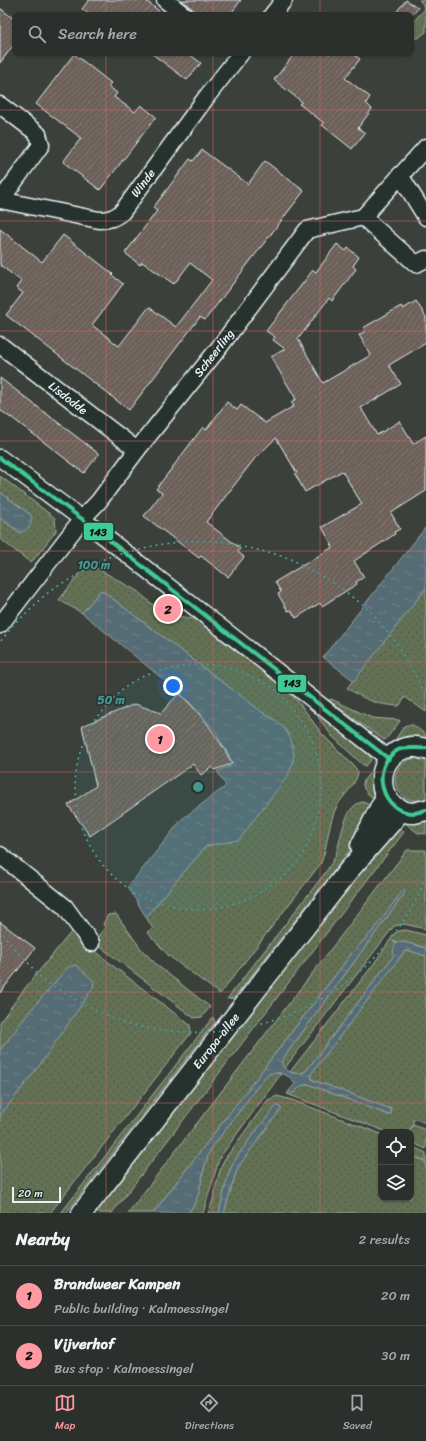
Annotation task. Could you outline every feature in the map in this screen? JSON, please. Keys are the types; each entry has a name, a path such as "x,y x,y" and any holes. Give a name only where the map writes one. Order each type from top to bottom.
{"main road":[{"path":"426,749 412,747 398,751 389,759 382,772 382,786 393,804 414,813 426,810"},
{"name":"Europa-allee","path":"82,1213 350,869 394,819 393,804"}],"street":[{"path":"165,0 180,12"},
{"path":"274,12 284,0"},
{"name":"Winde","path":"1,200 99,220 108,220 115,217 122,212 237,56"},
{"path":"0,105 38,134 41,145 1,200"},
{"path":"426,147 363,217 416,264 426,259"},
{"path":"400,175 426,217"},
{"name":"Scheerling","path":"0,625 82,519 99,500 136,450 218,349 307,230 363,217"},
{"name":"Lisdodde","path":"0,345 136,450"},
{"path":"0,458 82,519 389,759"},
{"path":"0,855 65,907 91,943"}],"green space":[{"path":"419,0 426,0 426,32 417,39 414,36 414,21 425,9"},
{"path":"0,476 55,518 56,531 31,563 0,539 0,518 21,533 31,515 0,492"},
{"path":"88,563 137,591 164,614 196,619 289,692 300,704 322,734 354,766 358,772 355,780 339,802 334,813 321,863 220,994 169,956 147,932 153,929 146,917 206,846 239,839 288,774 294,754 273,718 266,715 101,590 82,613 59,600"},
{"path":"426,588 426,712 405,697 399,706 378,703 366,699 347,688"},
{"path":"331,699 372,718 400,721 384,740 330,702 329,700"},
{"path":"318,715 320,715 370,756 371,760 366,766 332,736 318,717"},
{"path":"413,725 426,735 426,737 419,740 394,742 404,726"},
{"path":"415,758 426,761 426,798 415,800 407,798 400,793 396,786 395,778 398,769 404,763"},
{"path":"375,767 378,791 375,800 365,791 363,784"},
{"path":"363,802 374,807 351,849 234,998 227,999 325,873 335,856 347,816 351,809 357,804"},
{"path":"426,817 426,834 418,833 405,823 409,820"},
{"path":"399,827 404,832 112,1213 95,1213 356,876"},
{"path":"407,850 426,850 426,929 404,924 394,926 284,1069 283,1068 282,1060 404,894 353,952 153,1213 128,1213"},
{"path":"116,914 142,950 158,966 210,1007 202,1017 194,1018 94,942 105,927 103,924 108,915"},
{"path":"406,930 426,935 426,948 404,942 398,943 393,941 396,943 395,954 306,1071 298,1074 290,1072 373,965 395,933"},
{"path":"72,931 112,965 190,1025 191,1033 50,1213 0,1213 0,1022 25,988"},
{"path":"405,951 426,956 426,1123 415,1119 413,1120 413,1125 411,1129 379,1129 287,1094 289,1091 294,1093 301,1086 308,1084 389,1115 391,1114 391,1109 313,1080 310,1076 315,1067"},
{"path":"213,1017 215,1022 66,1213 61,1213"},
{"path":"274,1072 281,1074 219,1160 203,1213 188,1213 197,1198 205,1165 211,1149 264,1078 268,1074"},
{"path":"277,1096 292,1100 378,1133 378,1201 414,1201 414,1156 423,1160 426,1163 426,1213 224,1213 238,1167 281,1108 278,1106 251,1137 234,1162 228,1175 219,1213 208,1213 224,1160 268,1100"},
{"path":"413,1125 426,1130 426,1149 414,1143 414,1129 411,1129"},
{"path":"414,1147 426,1153 426,1163 414,1156"}],"water":[{"path":"0,492 31,515 30,526 21,533 0,518"},
{"path":"426,527 426,588 354,681 323,657"},
{"path":"101,590 280,724 285,730 292,744 293,760 288,775 239,840 206,846 146,917 128,887 182,819 226,786 217,771 234,765 215,731 180,693 82,613"},
{"path":"403,890 405,890 404,894 282,1060 284,1068 290,1072 299,1074 306,1071 392,958 396,943 404,942 426,948 426,956 405,951 311,1074 311,1078 313,1080 391,1109 391,1114 389,1115 308,1084 301,1086 292,1094 289,1091 295,1084 292,1079 279,1073 269,1074 264,1078 211,1149 205,1165 197,1198 188,1213 153,1213 353,952 373,931"},
{"path":"76,965 94,981 93,988 39,1066 0,1116 0,1050 30,1011 68,967"},
{"path":"276,1106 281,1109 238,1167 224,1213 219,1213 228,1175 234,1162"}],"building":[{"path":"89,0 145,0 160,12 86,12 82,9"},
{"path":"181,0 241,0 232,12 196,12"},
{"path":"406,0 418,8 414,13 396,12"},
{"path":"0,8 12,18 12,47 0,63"},
{"path":"72,56 77,56 111,83 108,86 117,93 114,97 135,112 141,105 156,117 100,190 63,162 81,138 36,104"},
{"path":"155,56 192,56 201,63 187,80"},
{"path":"293,56 356,56 360,59 345,78 370,97 366,103 372,109 358,128 365,133 352,149 322,125 324,123 299,104 302,102 274,80"},
{"path":"202,150 248,184 265,161 304,191 205,320 200,317 129,410 6,315 23,293 16,288 21,281 0,265 0,229 42,262 63,235 113,274 112,275 123,284 92,325 119,346 149,307 176,327 212,280 190,263 174,284 142,262 140,265 125,253 157,211 153,208 190,159 193,161"},
{"path":"337,244 346,251 348,248 359,257 353,266 356,269 332,301 329,298 298,339 323,383 371,355 359,335 365,331 363,328 401,306 403,309 416,301 426,317 426,343 389,365 401,384 361,408 377,435 400,421 413,444 426,436 426,491 391,513 400,529 394,532 395,534 354,561 364,577 356,582 357,584 322,606 320,603 296,618 291,610 288,611 278,594 281,592 275,582 333,547 322,527 362,504 342,471 305,492 295,474 297,473 276,438 255,458 206,522 240,548 238,552 244,557 228,577 201,556 199,558 144,516 162,493 156,489 203,427 206,430 227,402 237,410 241,405 265,423 294,406 291,402 296,399 271,357 285,349 273,340 275,337 266,331 313,270 316,272"},
{"path":"0,378 99,454 84,473 0,410"},
{"path":"179,693 207,723 225,750 232,764 214,770 212,767 201,775 193,764 90,836 68,805 96,786 82,726 135,704 161,713"},
{"path":"0,922 35,948 0,993"}],"transit line":[{"name":"143","path":"0,458 82,519 389,759"},
{"name":"143","path":"426,748 408,748 398,750 389,757 384,767 382,777 383,788 387,797 394,805 403,811 414,813 426,810"}],"place":[{"name":"Vijverhof","path":"168,609"},
{"name":"Brandweer Kampen","path":"160,739"}]}
